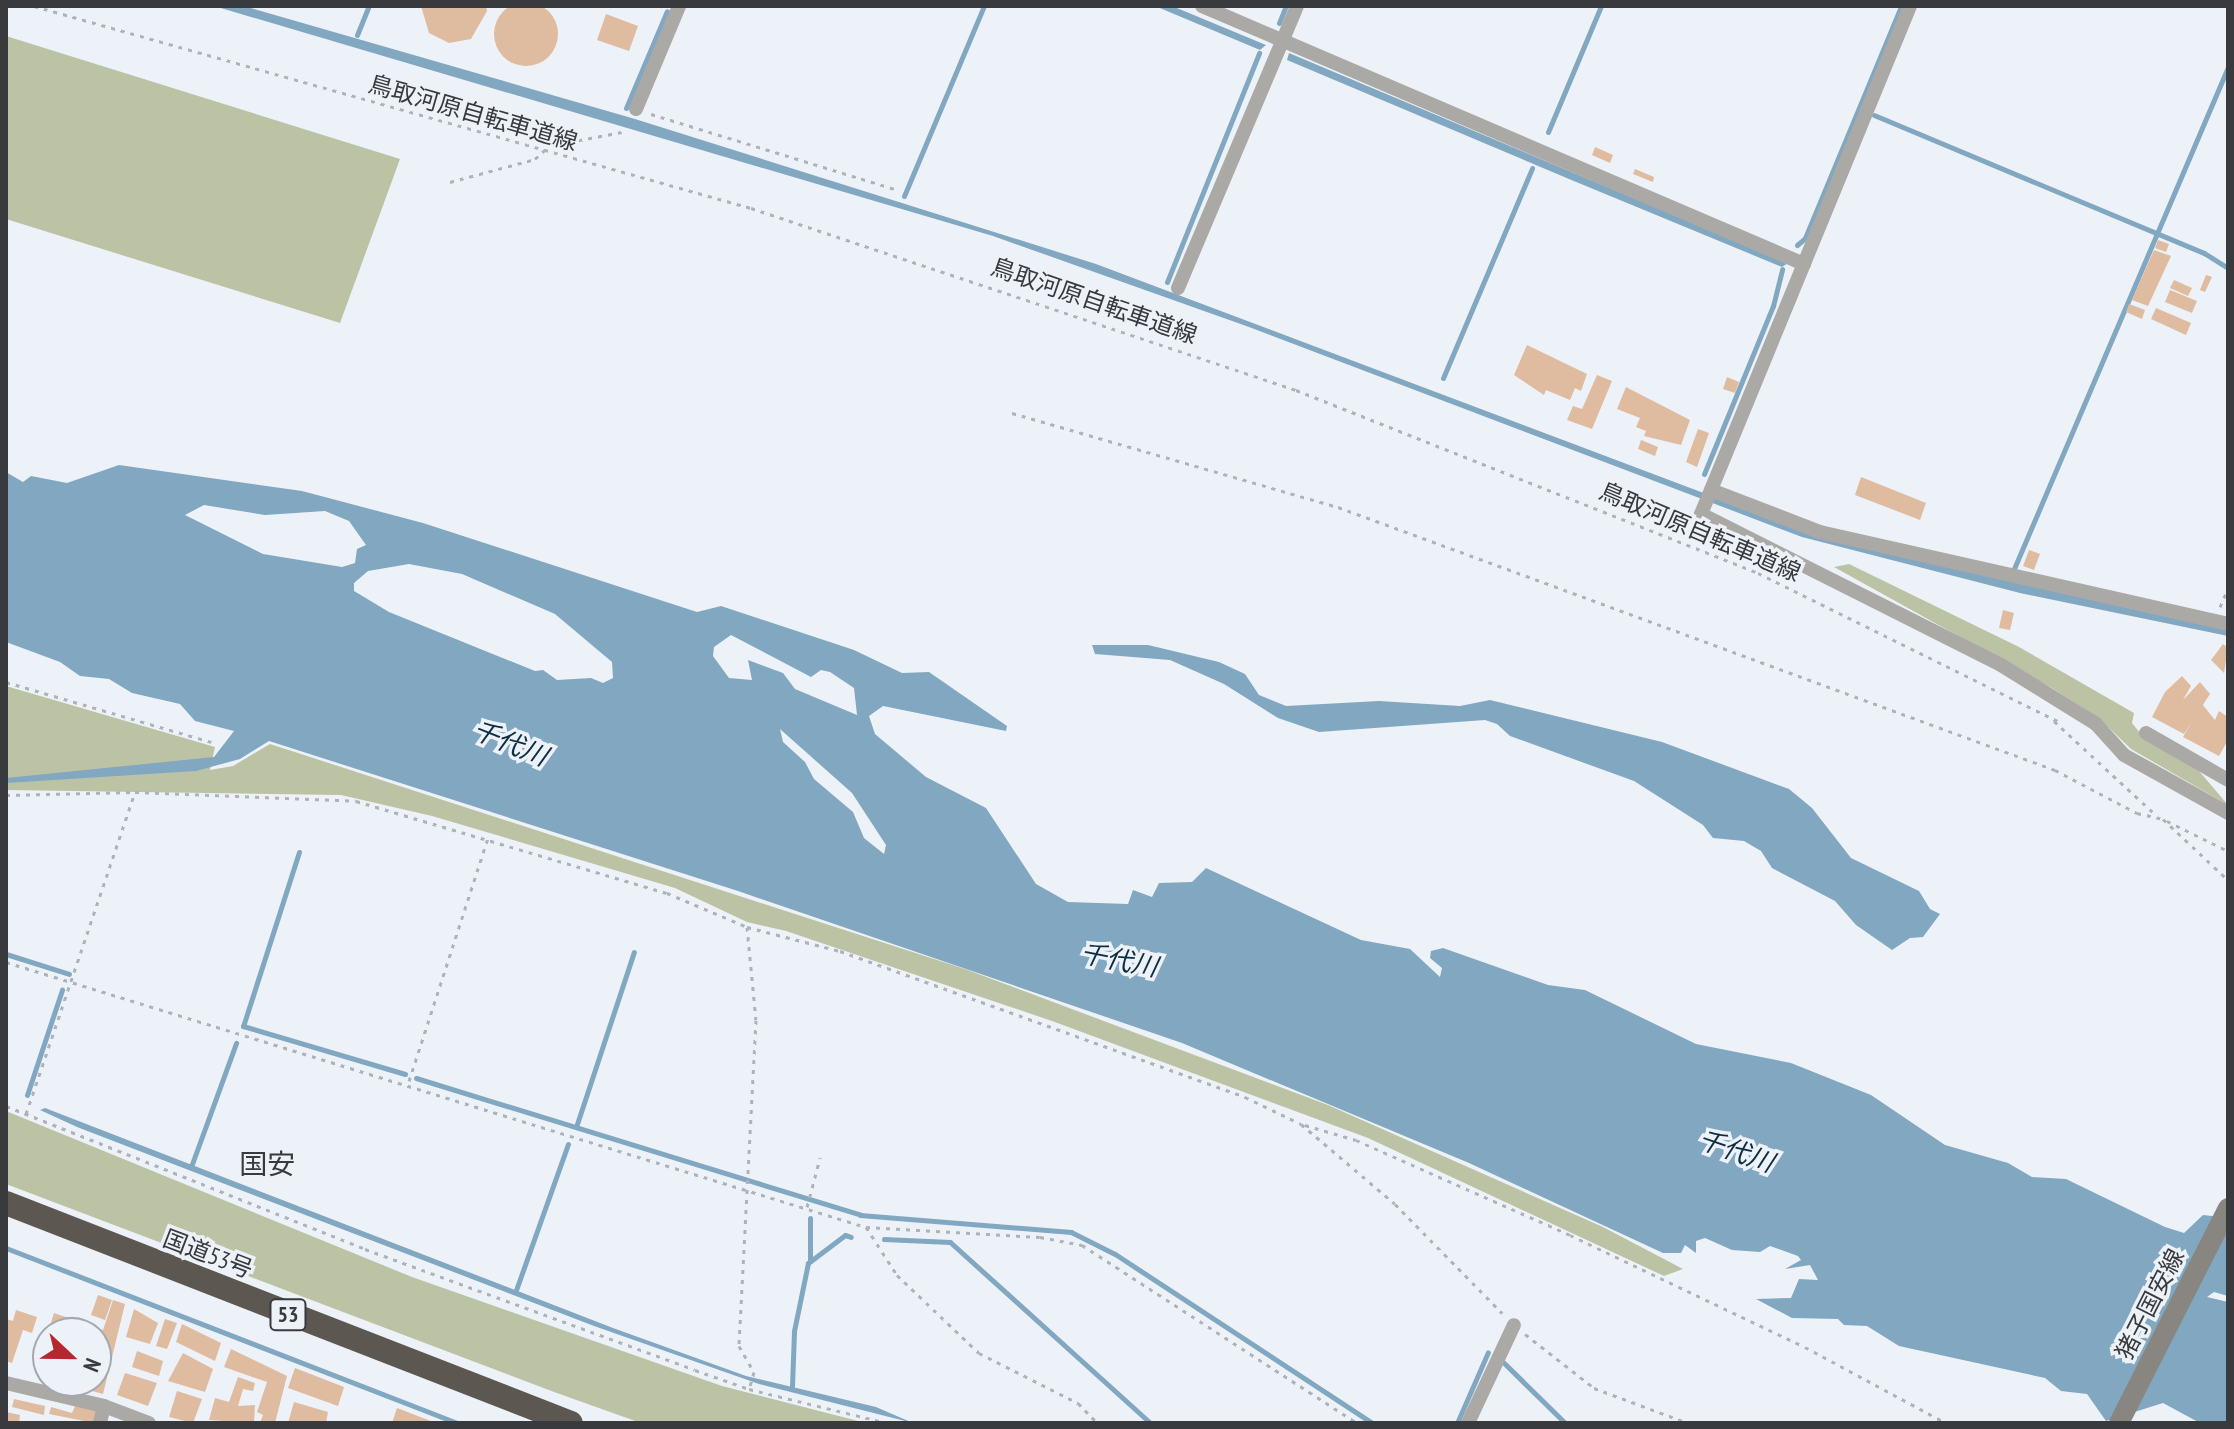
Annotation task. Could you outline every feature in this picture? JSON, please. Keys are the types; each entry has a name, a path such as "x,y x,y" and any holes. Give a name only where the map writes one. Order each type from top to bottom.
{"highway":[{"name":"国道53号","path":"6,1203 571,1423"}],"main road":[{"name":"猪子国安線","path":"2119,1423 2228,1208"}],"street":[{"path":"636,109 679,6"},
{"path":"1202,6 1804,264"},
{"path":"1178,288 1297,6"},
{"path":"1910,6 1701,514 1953,639 2096,724 2103,737 2124,755 2228,813"},
{"path":"1711,490 1820,532 2222,620"},
{"path":"2146,733 2228,780"},
{"path":"1468,1423 1514,1325"},
{"path":"6,1383 104,1406 149,1423"},
{"path":"100,1423 104,1406"}],"path":[{"name":"鳥取河原自転車道線","path":"34,6 542,152 751,208 1296,390 1758,573 1909,643 2053,719 2103,737"},
{"path":"636,109 898,190"},
{"path":"450,182 542,152 549,146 622,132"},
{"path":"1012,413 1209,467 1538,577 2055,770 2137,813 2163,819 2228,880"},
{"path":"2222,620 2228,588"},
{"path":"6,682 214,743"},
{"path":"2053,719 2146,811 2228,851"},
{"path":"26,1115 135,792"},
{"path":"6,795 135,792 356,801 695,902 747,927 777,931 985,1002 1245,1097 1301,1124 1356,1140 1570,1235 1805,1347 1946,1423"},
{"path":"408,1083 488,838"},
{"path":"747,927 756,977 739,1346 754,1372 749,1389"},
{"path":"6,962 408,1083 866,1227 1040,1237 1090,1248 1357,1423"},
{"path":"6,1106 365,1249 749,1389 887,1423"},
{"path":"1301,1124 1395,1204 1514,1325 1594,1388 1688,1423"},
{"path":"807,1207 820,1158"},
{"path":"866,1227 897,1275 979,1353 1078,1403 1097,1423"}],"green space":[{"path":"6,36 400,159 340,323 6,219"},
{"path":"1849,564 2019,647 2134,713 2132,723 2144,738 2199,771 2228,805 2131,749 2100,719 2052,688 1834,567"},
{"path":"6,686 215,747 210,770 233,766 270,744 965,969 1328,1105 1603,1227 1683,1269 1664,1276 1368,1138 1052,1021 786,931 747,922 675,888 432,816 341,795 6,790"},
{"path":"6,1111 412,1277 722,1386 866,1423 641,1423 554,1392 6,1184"}],"water":[{"path":"214,6 244,6 635,119 1096,264 1815,535 2228,629 2228,636 2020,593 1802,537 1249,327 993,236"},
{"path":"1155,6 1172,6 1266,45 1260,50"},
{"path":"1289,53 1788,263 1782,267 1569,179 1287,60"},
{"name":"千代川","path":"119,465 302,491 423,523 697,612 721,606 854,650 902,673 929,672 1007,726 1006,731 883,706 869,716 875,734 926,777 986,808 1036,884 1068,902 1128,904 1133,890 1152,897 1159,883 1192,882 1206,868 1361,940 1410,949 1440,977 1442,968 1430,958 1431,951 1443,948 1548,985 1585,990 1696,1044 1791,1063 1871,1095 1945,1145 2008,1163 2032,1177 2066,1179 2165,1227 2184,1233 2203,1215 2221,1217 2228,1227 2228,1296 2214,1292 2207,1297 2228,1302 2228,1423 2200,1423 2163,1403 2106,1421 2087,1394 2061,1391 2045,1378 1899,1346 1867,1326 1844,1325 1838,1319 1792,1318 1756,1299 1791,1298 1799,1279 1818,1280 1810,1265 1785,1269 1801,1260 1798,1256 1770,1246 1760,1252 1732,1250 1705,1238 1696,1241 1696,1253 1685,1245 1681,1253 1663,1253 1469,1163 1182,1043 738,891 269,741 240,759 196,771 6,783 6,778 214,757 234,731 195,721 180,704 132,693 109,679 80,676 60,662 6,642 6,472 23,482 31,476 67,483","holes":["204,505 265,515 325,511 349,521 366,545 357,549 355,563 342,567 263,554 185,515","409,564 462,574 555,614 612,662 613,678 603,683 591,678 557,680 543,670 535,671 389,612 354,591 354,583 368,571","731,635 811,677 821,670 830,672 854,688 857,715 795,689 783,673 748,660 752,680 729,678 713,656 714,647","780,729 852,793 886,845 884,854 864,838 853,812 814,779 805,762 783,742"]},
{"path":"1092,645 1148,645 1219,662 1245,674 1259,695 1286,706 1379,701 1460,706 1490,700 1662,742 1789,789 1812,808 1851,858 1919,891 1930,909 1940,914 1923,937 1910,938 1892,950 1856,925 1835,901 1772,868 1761,851 1744,841 1713,838 1703,825 1634,781 1510,736 1497,724 1485,720 1319,732 1278,718 1224,684 1170,660 1095,654"},
{"path":"45,1108 613,1328 746,1376 876,1407 913,1423 759,1384 594,1326 77,1127 40,1110"}],"building":[{"path":"526,2 544,8 552,16 558,34 552,52 544,60 526,66 508,60 500,52 494,34 500,16 508,8"},
{"path":"421,6 486,6 487,11 471,39 449,43 429,33"},
{"path":"606,14 638,26 629,51 597,40"},
{"path":"1595,147 1613,155 1610,163 1592,155"},
{"path":"1635,169 1654,177 1653,182 1633,174"},
{"path":"2158,240 2169,244 2166,252 2155,248"},
{"path":"2154,250 2171,256 2148,306 2132,300"},
{"path":"2206,275 2212,277 2205,292 2200,290"},
{"path":"2174,280 2192,288 2188,296 2170,288"},
{"path":"2170,290 2197,301 2192,313 2165,302"},
{"path":"2129,304 2145,310 2142,319 2126,312"},
{"path":"2156,308 2191,323 2186,335 2151,319"},
{"path":"1527,345 1587,374 1581,391 1575,388 1570,400 1546,390 1544,395 1514,375"},
{"path":"1597,375 1612,381 1592,429 1567,420 1573,406 1582,409"},
{"path":"1727,377 1739,382 1735,393 1723,389"},
{"path":"1626,387 1690,420 1681,445 1644,436 1646,431 1636,427 1640,418 1617,409"},
{"path":"1698,429 1709,433 1697,467 1686,462"},
{"path":"1641,440 1658,447 1655,456 1638,449"},
{"path":"1861,477 1926,503 1920,520 1855,495"},
{"path":"2029,550 2040,554 2034,570 2023,566"},
{"path":"2003,610 2014,613 2010,630 1999,628"},
{"path":"2223,644 2228,648 2224,673 2211,660"},
{"path":"2182,676 2191,686 2183,700 2200,682 2210,694 2184,734 2152,717 2165,692"},
{"path":"2202,704 2215,720 2219,711 2228,717 2228,740 2219,756 2183,737"},
{"path":"98,1295 112,1300 106,1317 91,1315"},
{"path":"113,1300 125,1304 112,1357 112,1317 107,1317"},
{"path":"134,1309 158,1323 150,1344 126,1337"},
{"path":"16,1310 37,1317 32,1317 32,1333 23,1330 12,1363 6,1361 6,1319 13,1321"},
{"path":"165,1319 177,1323 167,1349 156,1346"},
{"path":"182,1324 221,1343 215,1361 176,1342"},
{"path":"231,1349 287,1376 275,1423 260,1423 263,1415 257,1412 267,1382 224,1367"},
{"path":"137,1351 163,1361 159,1376 132,1367"},
{"path":"183,1353 213,1369 205,1392 168,1381"},
{"path":"295,1368 344,1387 338,1406 288,1388"},
{"path":"125,1373 157,1383 148,1406 117,1395"},
{"path":"238,1377 255,1383 253,1391 243,1389 238,1406 255,1405 254,1423 209,1420 215,1398 229,1402"},
{"path":"177,1391 202,1399 193,1423 169,1417"},
{"path":"14,1399 45,1406 44,1415 12,1407"},
{"path":"294,1402 328,1412 326,1423 288,1423"},
{"path":"76,1404 98,1411 94,1423 49,1414 51,1407 72,1413"},
{"path":"397,1408 436,1423 392,1423"},
{"path":"6,1412 20,1415 19,1423 6,1423"}],"waterway":[{"path":"357,35 369,6"},
{"path":"904,196 984,6"},
{"path":"1279,23 1286,6"},
{"path":"1548,132 1601,6"},
{"path":"1797,245 1805,238 1901,6"},
{"path":"626,108 667,11"},
{"path":"1167,282 1259,53"},
{"path":"2013,571 2228,67"},
{"path":"1874,115 2204,253 2228,268"},
{"path":"1443,378 1532,168"},
{"path":"1704,474 1773,306 1782,269"},
{"path":"299,852 243,1026 405,1074"},
{"path":"577,1124 634,952"},
{"path":"6,954 69,974"},
{"path":"27,1095 62,990"},
{"path":"192,1164 236,1043"},
{"path":"416,1078 860,1215 1071,1232 1115,1254 1372,1423"},
{"path":"516,1290 568,1144"},
{"path":"810,1218 810,1261"},
{"path":"792,1386 794,1331 808,1263 845,1235 851,1237"},
{"path":"884,1239 950,1242 1150,1423"},
{"path":"6,1248 457,1423"},
{"path":"1457,1423 1488,1352"},
{"path":"1504,1363 1565,1423"}],"district":[{"name":"国安","path":"267,1164"}]}
